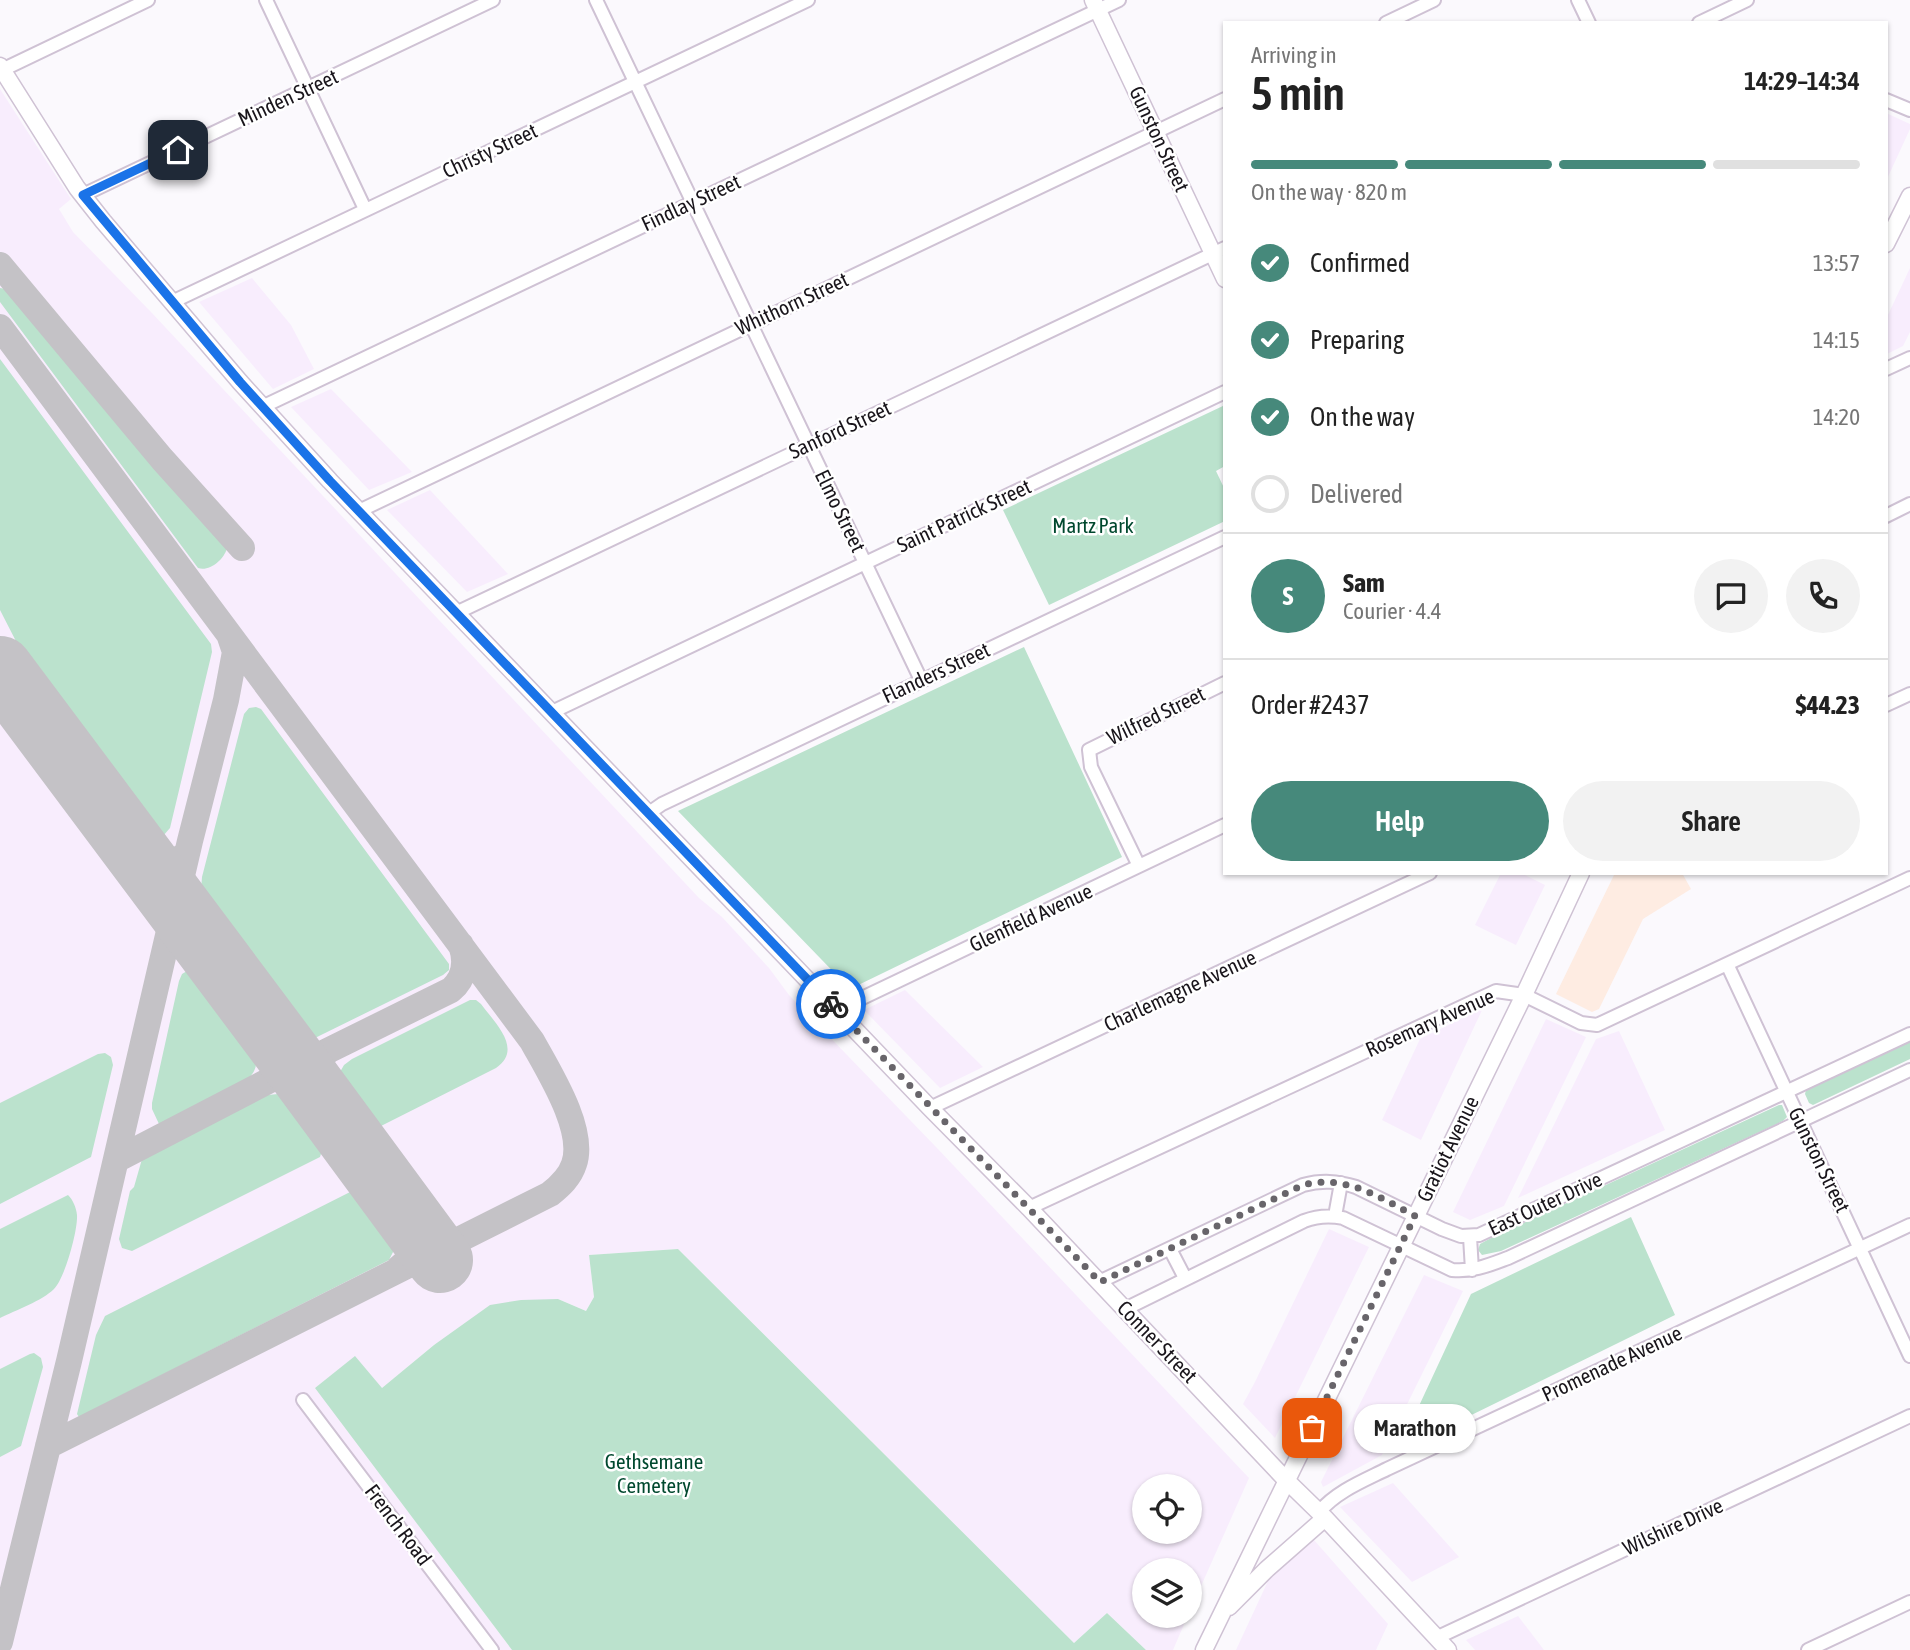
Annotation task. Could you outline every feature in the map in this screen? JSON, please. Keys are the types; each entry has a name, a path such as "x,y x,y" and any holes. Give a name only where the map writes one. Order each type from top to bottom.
{"main road":[{"name":"Gunston Street","path":"1095,5 1156,132 1219,251 1223,270"},
{"name":"Conner Street","path":"1,68 83,195 262,407 836,1010 1100,1282 1448,1650"},
{"path":"1888,240 1910,196"},
{"name":"Gratiot Avenue","path":"1204,1650 1524,995 1577,875"},
{"path":"1220,1616 1322,1515"}],"street":[{"path":"1,68 148,0"},
{"path":"266,0 365,209"},
{"name":"Minden Street","path":"83,195 493,0"},
{"name":"Elmo Street","path":"596,0 921,680"},
{"name":"Christy Street","path":"172,302 808,0"},
{"name":"Findlay Street","path":"262,407 693,202 1095,5 1119,0"},
{"path":"1390,21 1434,0"},
{"path":"1578,0 1588,21"},
{"path":"1703,21 1746,0"},
{"name":"Whithorn Street","path":"359,511 1223,100"},
{"path":"1888,101 1910,110"},
{"name":"Sanford Street","path":"456,613 1219,251"},
{"path":"1888,368 1910,358"},
{"name":"Saint Patrick Street","path":"552,712 1223,394"},
{"path":"1888,515 1910,504"},
{"name":"Flanders Street","path":"649,813 662,804 1223,538"},
{"name":"Wilfred Street","path":"1139,866 1091,767 1089,750 1223,684"},
{"path":"1888,704 1910,694"},
{"name":"Glenfield Avenue","path":"836,1010 1223,826"},
{"name":"Charlemagne Avenue","path":"930,1108 1426,875"},
{"name":"Rosemary Avenue","path":"1029,1208 1496,991 1524,995 1581,1023 1597,1025 1910,878"},
{"name":"Gunston Street","path":"1727,964 1910,1356"},
{"name":"East Outer Drive","path":"1100,1282 1303,1185 1323,1181 1341,1182 1356,1187 1461,1236 1479,1235 1910,1034"},
{"name":"East Outer Drive","path":"1335,1216 1452,1270 1472,1270 1508,1258 1910,1070"},
{"path":"1125,1309 1304,1221 1335,1216 1341,1182"},
{"name":"Promenade Avenue","path":"1322,1515 1326,1503 1343,1490 1910,1224"},
{"path":"1470,1237 1472,1270"},
{"path":"1170,1249 1185,1278"},
{"name":"French Road","path":"303,1400 492,1650"},
{"name":"Wilshire Drive","path":"1436,1638 1910,1416"},
{"path":"1808,1650 1910,1602"}],"shaded area":[{"path":"0,89 71,199 59,209 73,232 699,898 722,917 769,968 789,995 1249,1478 1202,1584 1202,1558 1132,1558 1132,1628 1182,1628 1173,1650 1146,1650 1107,1613 1074,1643 678,1249 589,1255 594,1297 586,1311 558,1299 434,1345 381,1389 315,1387 512,1650 0,1650"},
{"path":"1888,114 1910,124 1888,177"},
{"path":"1910,268 1910,332 1903,346 1888,354 1888,315"},
{"path":"252,278 291,325 314,369 273,389 199,302"},
{"path":"331,389 412,472 369,490 291,407"},
{"path":"430,490 508,574 467,592 387,510"},
{"path":"1500,875 1525,875 1545,885 1516,945 1475,925"},
{"path":"1614,875 1683,875 1691,889 1643,919 1599,1009 1592,1012 1556,994"},
{"path":"905,990 983,1067 940,1088 864,1010"},
{"path":"1483,1008 1421,1140 1382,1120 1420,1039"},
{"path":"1546,1019 1586,1037 1504,1206 1470,1220 1453,1212"},
{"path":"1619,1031 1665,1130 1518,1198 1596,1039"},
{"path":"1329,1229 1369,1247 1275,1438 1243,1404"},
{"path":"1424,1275 1463,1291 1382,1455 1323,1487 1321,1482"},
{"path":"1393,1483 1459,1557 1412,1582 1340,1507"},
{"path":"1314,1540 1388,1624 1376,1650 1236,1650 1268,1581"},
{"path":"1518,1616 1544,1650 1475,1650 1466,1640"}],"green space":[{"path":"0,288 6,289 165,477 223,541 227,548 216,564 198,568 0,302"},
{"path":"0,359 211,644 212,652 170,828 163,836 153,837 52,702 0,610"},
{"name":"Martz Park","path":"1223,406 1223,467 1216,471 1223,486 1223,522 1049,605 1003,510"},
{"path":"1024,647 1122,857 850,989 678,811"},
{"path":"249,708 261,709 449,964 449,970 443,975 317,1037 308,1037 297,1030 206,908 208,905 201,890 202,877 244,714"},
{"path":"187,971 197,973 254,1052 256,1065 251,1076 244,1082 159,1124 152,1103 179,981"},
{"path":"470,1000 481,1004 499,1027 507,1044 504,1061 496,1068 381,1126 364,1121 340,1087 340,1072 344,1065"},
{"path":"1910,1041 1910,1059 1813,1105 1809,1103 1806,1090"},
{"path":"105,1053 111,1057 113,1065 91,1157 0,1204 0,1103 98,1054"},
{"path":"278,1094 292,1101 324,1144 320,1157 132,1251 122,1248 119,1239 130,1191 134,1187 142,1159 268,1095"},
{"path":"1782,1105 1787,1117 1783,1121 1501,1251 1482,1255 1478,1250 1480,1244 1491,1238"},
{"path":"358,1188 393,1236 395,1248 389,1260 79,1417 77,1414 96,1335 105,1316"},
{"path":"68,1195 75,1206 77,1222 70,1254 58,1283 43,1297 0,1318 0,1229"},
{"path":"1631,1217 1675,1315 1398,1451 1471,1294"},
{"name":"Gethsemane Cemetery","path":"678,1249 1074,1643 1107,1613 1146,1650 512,1650 315,1388 355,1356 382,1388 434,1345 490,1305 521,1300 558,1299 586,1311 594,1297 589,1255"},
{"path":"34,1353 41,1358 43,1367 21,1446 0,1457 0,1369"}],"taxiway":[{"path":"0,265 162,459 242,548"},
{"path":"0,327 532,1041 564,1101 575,1135 576,1150 570,1173 550,1194 48,1446"},
{"path":"0,1642 69,1361 190,841 226,700 235,652 230,637"},
{"path":"121,831 142,854 158,863 177,860 187,853"},
{"path":"116,1160 451,990 463,969 461,945"},
{"path":"266,1024 292,1048 308,1053 326,1053"},
{"path":"399,1268 414,1251 416,1228"}],"runway":[{"path":"0,669 440,1260"}],"way so far":[{"path":"831,1004 1100,1282 1314,1182 1341,1182 1356,1187 1415,1216 1312,1428"}],"place":[{"name":"Marathon","path":"1312,1428"}],"route":[{"path":"178,150 83,195 240,382 330,481 831,1004"}]}
